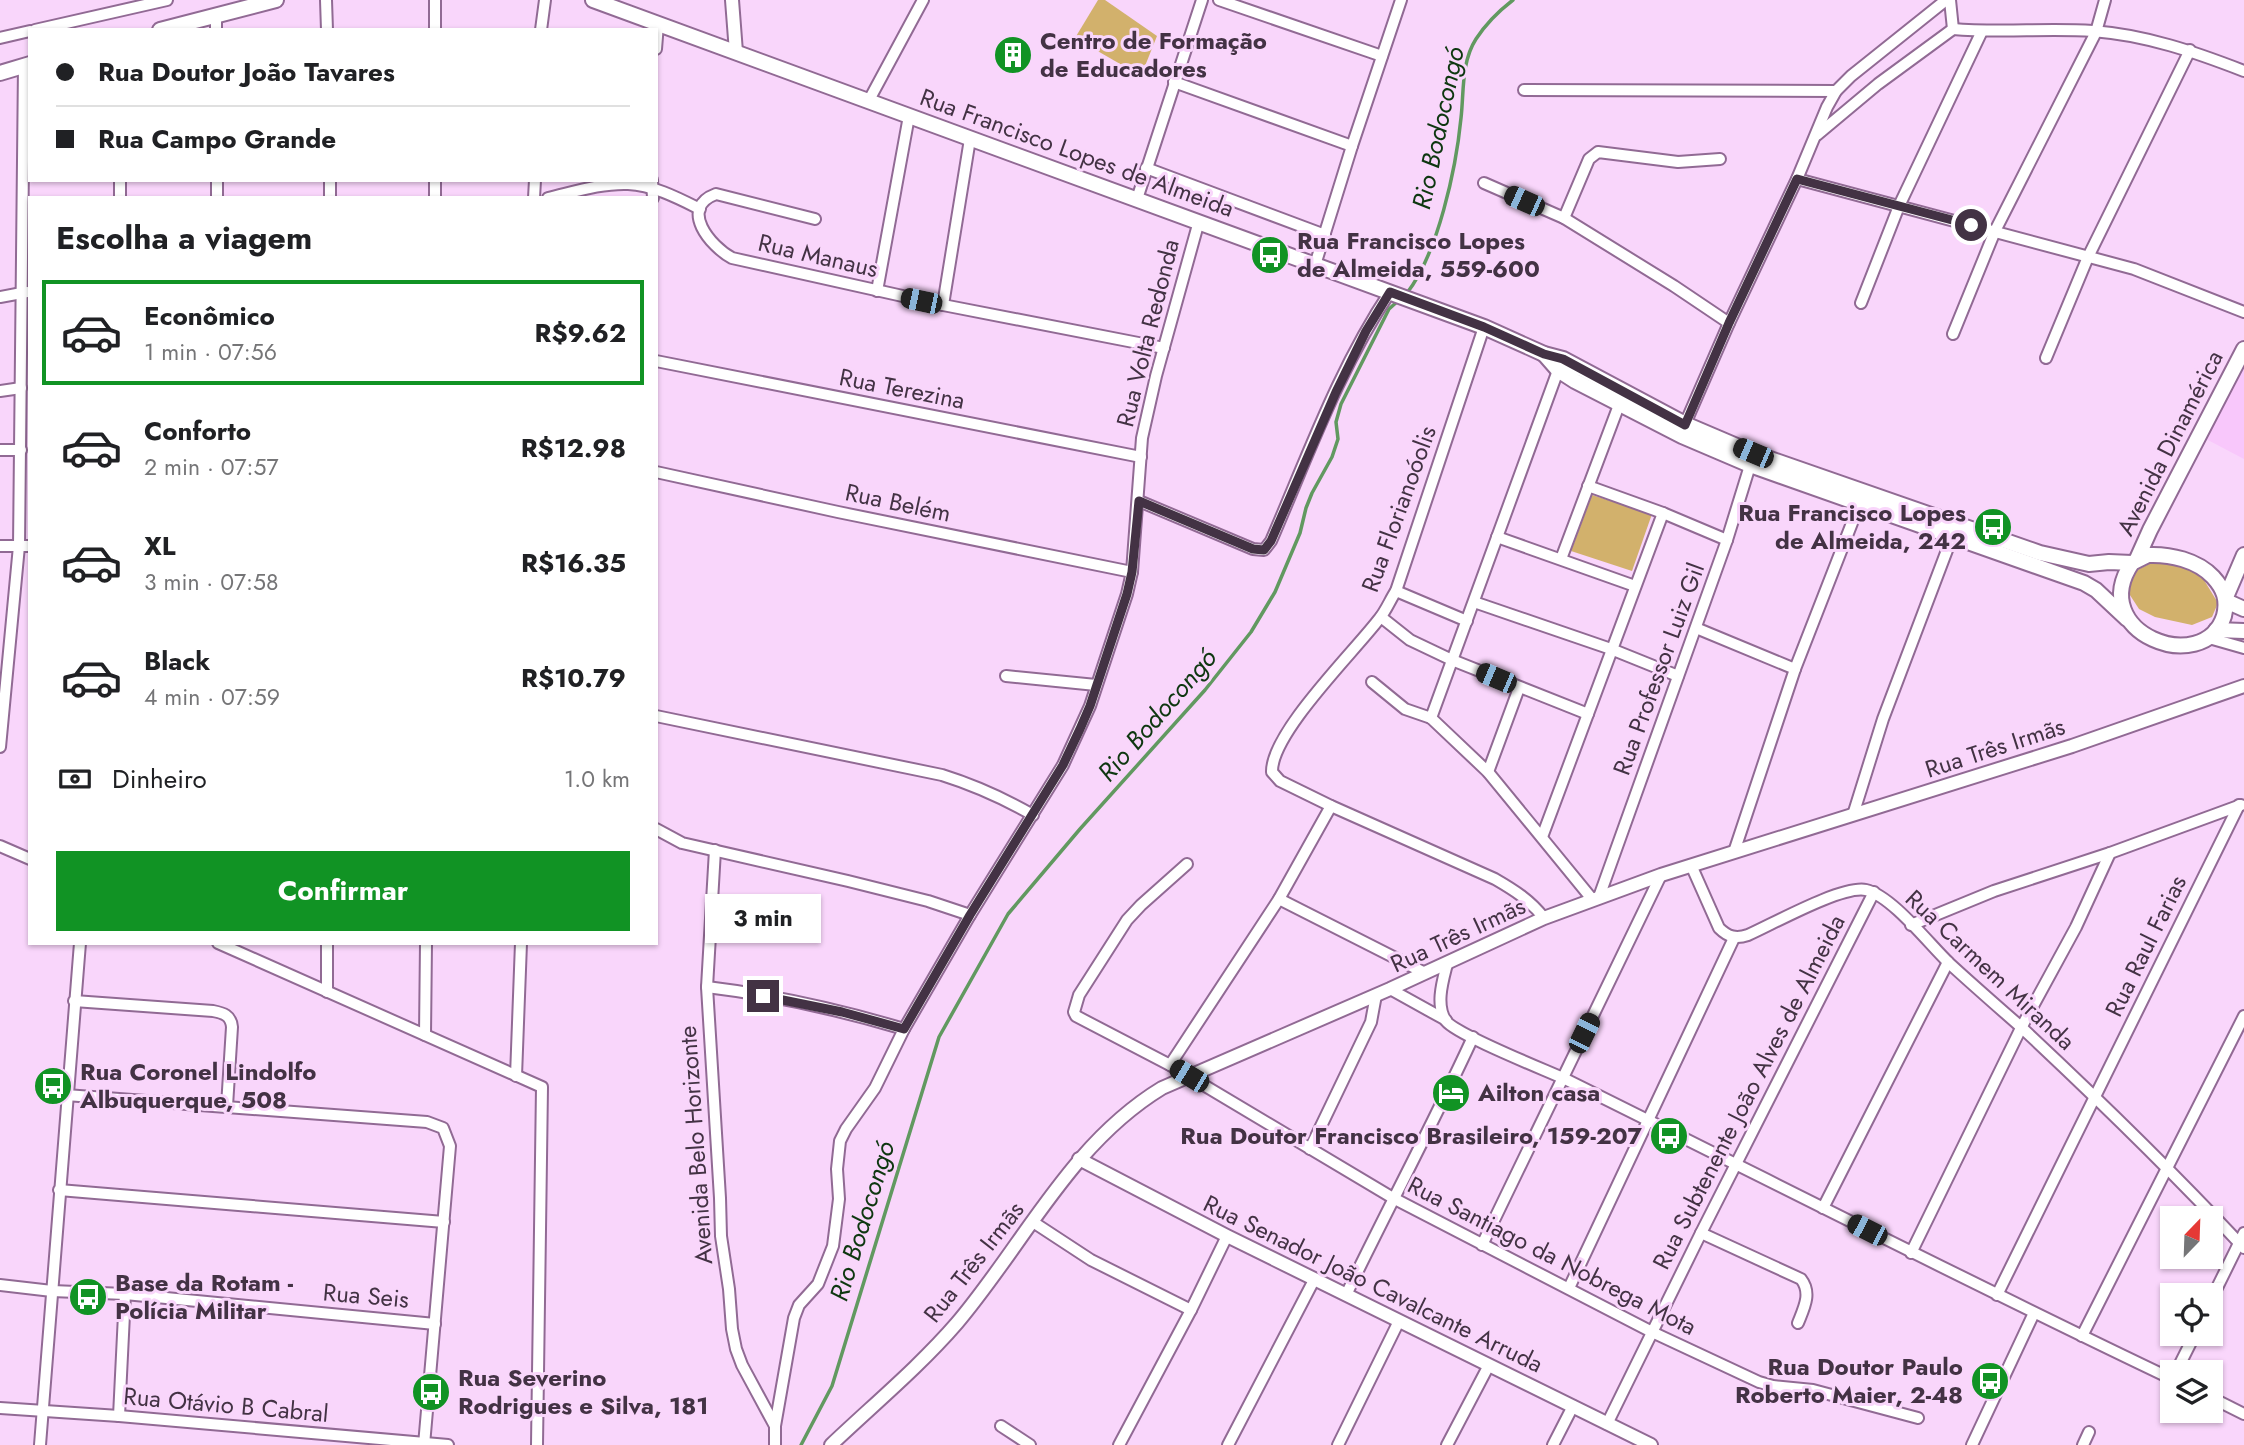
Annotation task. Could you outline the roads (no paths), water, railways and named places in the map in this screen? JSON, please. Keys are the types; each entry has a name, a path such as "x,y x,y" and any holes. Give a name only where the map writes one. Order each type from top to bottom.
{"main road":[{"path":"176,28 216,23 276,0"},
{"name":"Rua Francisco Lopes de Almeida","path":"593,0 1484,327 1544,354 1619,405 1682,436 2040,553 2089,564 2134,561"},
{"path":"0,73 27,64"},
{"name":"Avenida Dinamérica","path":"2134,561 2244,349"},
{"name":"Rua Francisco Lopes de Almeida","path":"1561,365 1752,459 1859,505 2084,583 2096,590 2127,619"},
{"path":"2244,609 2226,599 2219,584 2208,572 2190,562 2160,555 2134,561 2126,572 2120,594 2127,619 2137,629 2147,636 2175,645 2190,645 2212,634 2244,631"},
{"path":"2212,634 2222,621 2226,599 2244,555"}],"street":[{"path":"45,28 167,0"},
{"path":"326,0 327,28"},
{"path":"435,0 435,28"},
{"path":"541,28 545,0"},
{"path":"732,0 736,52"},
{"path":"869,102 923,0"},
{"path":"1137,199 1202,0"},
{"path":"1219,0 1381,56"},
{"path":"1315,265 1401,0"},
{"path":"1685,425 1836,92 1851,76 1948,0 1953,29"},
{"path":"1953,334 1995,231 2096,32 2105,0"},
{"path":"658,24 658,28"},
{"path":"1816,136 1878,84 1953,29 2062,30 2136,37 2190,50 2244,71"},
{"path":"0,38 28,31"},
{"path":"1861,303 1899,206 1982,31"},
{"path":"2046,358 2088,257 2190,50"},
{"path":"0,747 6,643 24,546 21,388 26,292 27,64"},
{"path":"1174,82 1352,146"},
{"path":"1524,90 1836,92"},
{"path":"877,291 909,116"},
{"path":"943,305 970,139"},
{"path":"1564,218 1589,159 1594,154 1603,152 1668,162 1720,159"},
{"path":"1146,168 1325,234"},
{"path":"1797,179 2134,270 2244,312"},
{"path":"1484,183 1564,218 1729,323"},
{"path":"558,196 629,184 652,189 700,208 708,197 716,194 815,219"},
{"name":"Rua Manaus","path":"700,208 700,222 705,234 721,252 733,258 943,305 1164,348"},
{"name":"Rua Volta Redonda","path":"775,1445 775,1426 794,1318 799,1305 818,1284 833,1246 839,1199 836,1169 846,1129 875,1088 904,1029 970,915 1063,765 1090,706 1132,572 1141,457 1148,409 1199,221"},
{"path":"0,297 26,292"},
{"path":"1139,501 1253,549 1264,550 1271,541 1336,392 1366,331 1396,294"},
{"name":"Rua Florianoóolis","path":"1332,806 1280,781 1272,772 1275,757 1299,714 1381,617 1396,591 1484,327"},
{"name":"Rua Terezina","path":"658,361 1141,457"},
{"path":"1431,718 1561,365"},
{"path":"0,391 21,388"},
{"path":"1561,559 1619,405"},
{"path":"0,450 21,450"},
{"name":"Rua Professor Luiz Gil","path":"1595,898 1696,628 1752,459"},
{"name":"Rua Belém","path":"658,472 1132,572"},
{"path":"1588,486 1727,540"},
{"path":"1734,852 1795,669 1859,505"},
{"path":"1542,837 1663,513"},
{"path":"1497,537 1635,586"},
{"path":"1853,815 1883,719 1952,537"},
{"path":"0,546 24,546"},
{"path":"1396,591 1467,621"},
{"path":"1474,602 1611,649 1678,676"},
{"path":"1381,617 1410,640 1452,660 1588,714"},
{"path":"1696,628 1795,669"},
{"path":"2212,634 2244,648"},
{"path":"1006,676 1096,685"},
{"path":"1372,682 1405,709 1431,718 1488,772 1595,898"},
{"name":"Rua Três Irmãs","path":"831,1445 956,1324 1079,1159 1132,1109 1161,1088 1447,964 1544,918 1595,898 1691,865 2072,746 2244,686"},
{"path":"1488,772 1519,688"},
{"path":"658,716 942,775 972,784 1032,815"},
{"path":"1911,925 1994,891 2110,853 2242,804"},
{"name":"Rua Raul Farias","path":"1997,1295 2242,804"},
{"path":"1170,1065 1279,899 1332,806 1495,879 1517,892 1544,918"},
{"path":"658,829 682,843 915,898 970,915"},
{"path":"0,846 28,858"},
{"name":"Avenida Belo Horizonte","path":"715,850 707,987 721,1236 732,1329 742,1365 775,1426"},
{"path":"1911,1253 2110,853"},
{"name":"Rua Santiago da Nobrega Mota","path":"1187,864 1128,920 1079,995 1074,1005 1076,1016 1170,1065 1393,1198 1652,1332 1759,1382 1813,1390 1918,1418"},
{"path":"1569,1288 1734,937 1719,928 1691,865"},
{"path":"1482,1245 1661,875"},
{"name":"Rua Carmem Miranda","path":"1734,937 1748,935 1834,895 1863,889 1874,892 1884,898 1948,962 2094,1097 2242,1241"},
{"name":"Rua Subtenente João Alves de Almeida","path":"1607,1424 1874,892"},
{"path":"1279,899 1425,973"},
{"path":"40,1445 58,1190 80,945"},
{"path":"222,945 542,1087 537,1445"},
{"path":"327,945 327,992"},
{"path":"425,1035 426,945"},
{"path":"516,1076 521,945"},
{"path":"1823,1208 1948,962"},
{"path":"1446,1020 1441,993 1447,964"},
{"path":"707,987 842,1012 904,1029"},
{"path":"1390,989 1473,1037 1562,1078 1911,1253 2160,1373"},
{"path":"1310,1149 1371,1021 1376,995"},
{"path":"74,1001 223,1013 232,1021 227,1106"},
{"path":"2082,1336 2244,1016"},
{"path":"1346,1295 1438,1114 1473,1037"},
{"path":"66,1095 427,1122 443,1128 450,1146 424,1444"},
{"name":"Rua Senador João Cavalcante Arruda","path":"1079,1159 1227,1237 1651,1445"},
{"path":"58,1190 444,1223"},
{"path":"1033,1222 1091,1260 1191,1310"},
{"path":"1701,1233 1801,1279 1807,1292 1798,1323"},
{"path":"1119,1445 1227,1237"},
{"path":"2220,1283 2242,1241"},
{"path":"1228,1445 1314,1280"},
{"name":"Rua Seis","path":"0,1285 52,1291 125,1294 435,1324"},
{"path":"119,1416 125,1294"},
{"path":"1972,1445 2034,1313"},
{"path":"1338,1445 1399,1321"},
{"path":"1447,1445 1489,1365"},
{"path":"2223,1404 2244,1414"},
{"path":"1553,1445 1573,1406"},
{"name":"Rua Otávio B Cabral","path":"0,1408 448,1445"},
{"path":"1001,1426 1030,1445"},
{"path":"2083,1445 2089,1432"}],"waterway":[{"name":"Rio Bodocongó","path":"1407,293 1428,256 1444,210 1455,161 1465,68 1471,48 1488,23 1513,0"},
{"name":"Rio Bodocongó","path":"801,1445 832,1386 939,1037 1008,914 1205,690 1251,632 1275,592 1300,533 1312,493 1332,457 1338,439 1336,422 1341,404 1389,309 1399,300"}],"place":[{"name":"Centro de Formação de Educadores","path":"1013,55"},
{"name":"Rua Francisco Lopes de Almeida, 559-600","path":"1270,255"},
{"name":"Rua Francisco Lopes de Almeida, 242","path":"1993,527"},
{"name":"Rua Coronel Lindolfo Albuquerque, 508","path":"53,1086"},
{"name":"Ailton casa","path":"1451,1093"},
{"name":"Rua Doutor Francisco Brasileiro, 159-207","path":"1669,1136"},
{"name":"Base da Rotam - Polícia Militar","path":"88,1297"},
{"name":"Rua Doutor Paulo Roberto Maier, 2-48","path":"1990,1381"},
{"name":"Rua Severino Rodrigues e Silva, 181","path":"431,1392"}]}
